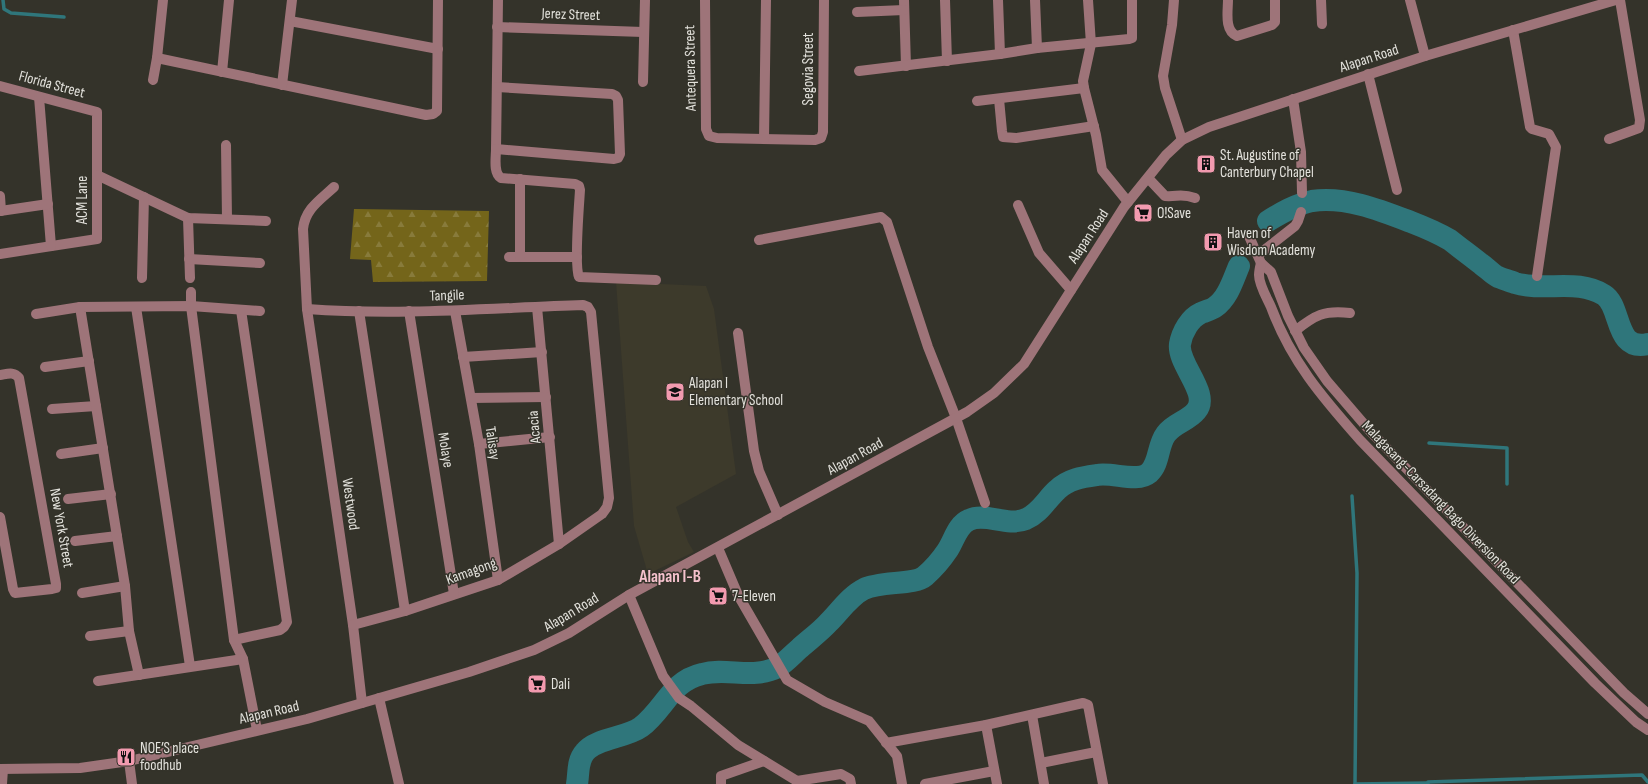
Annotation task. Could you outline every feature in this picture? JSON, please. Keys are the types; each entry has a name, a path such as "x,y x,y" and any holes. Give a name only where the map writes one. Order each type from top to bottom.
{"street":[{"path":"153,80 157,58 160,0"},
{"path":"222,72 229,0"},
{"path":"282,85 292,0"},
{"path":"157,58 426,115 433,114 437,111 438,0"},
{"path":"498,0 496,150 496,172 498,176 501,178 575,184 578,186 580,190 577,257 579,277 656,280"},
{"path":"643,82 643,32 645,0"},
{"name":"Antequera Street","path":"705,0 706,129 709,136 717,138 764,139"},
{"path":"764,139 766,0"},
{"name":"Segovia Street","path":"764,139 815,140 821,138 823,132 824,0"},
{"path":"945,0 947,61"},
{"path":"998,0 1000,54"},
{"path":"1036,0 1036,48"},
{"path":"1088,0 1090,44 1083,81 1084,88 1094,126 1102,170 1128,202"},
{"path":"859,72 1036,48 1090,44 1132,38 1132,0"},
{"path":"1174,0 1172,25 1163,76 1165,88 1181,138"},
{"path":"1228,0 1229,30 1232,34 1237,36 1272,25 1275,22 1275,0"},
{"path":"1321,0 1322,24"},
{"path":"1410,0 1425,56"},
{"name":"Alapan Road","path":"2,769 80,768 129,761 362,703 469,672 534,650 569,633 629,595 956,418 994,393 1024,364 1128,202 1181,138 1209,126 1368,74 1616,0"},
{"path":"1609,139 1639,128 1640,120 1620,0"},
{"path":"857,12 904,5 906,66"},
{"path":"290,21 438,49"},
{"name":"Jerez Street","path":"497,27 643,32"},
{"path":"1513,30 1530,127 1549,134 1556,147 1537,276"},
{"path":"1368,74 1397,190"},
{"name":"Florida Street","path":"0,86 97,112"},
{"path":"496,150 614,159 618,158 620,154 618,100 616,96 612,94 497,87"},
{"path":"977,101 1084,88"},
{"path":"39,97 51,246"},
{"path":"999,99 1003,137 1016,138 1094,126"},
{"path":"1293,99 1301,152 1302,193"},
{"name":"ACM Lane","path":"0,254 97,239 97,112"},
{"path":"226,145 226,219"},
{"path":"97,175 188,218 266,221"},
{"path":"1148,178 1165,196 1172,197 1182,194 1195,198"},
{"path":"520,180 514,257 577,257"},
{"name":"Westwood","path":"334,187 310,209 304,219 302,229 307,309 353,625 362,703"},
{"path":"0,196 1,211 48,204"},
{"path":"142,278 144,197"},
{"path":"1018,205 1039,253 1071,290"},
{"path":"1259,259 1295,226 1301,212"},
{"path":"188,218 190,278"},
{"path":"759,240 881,218 887,222 928,347 956,418 985,503"},
{"name":"Malagasang-Carsadang Bago Diversion Road","path":"1248,234 1259,259 1271,272 1295,331 1304,348 1327,381 1370,431 1589,658 1624,693 1648,714"},
{"path":"189,259 260,263"},
{"name":"Malagasang-Carsadang Bago Diversion Road","path":"1259,259 1259,276 1283,337 1292,355 1316,389 1360,440 1595,683 1620,707 1648,730"},
{"path":"191,292 191,306 234,640 243,659 256,730"},
{"path":"36,314 80,307 191,306 260,311"},
{"path":"80,307 125,586 129,631 139,675"},
{"path":"136,307 190,666"},
{"name":"Tangile","path":"307,309 331,311 456,311 537,307 588,307 591,312 607,482 607,507"},
{"name":"Acacia","path":"537,307 559,544"},
{"path":"234,640 280,630 284,628 287,622 241,310"},
{"path":"359,311 405,611"},
{"name":"Molaye","path":"409,311 454,594"},
{"name":"Talisay","path":"456,311 479,444 498,580"},
{"path":"1295,331 1318,315 1336,311 1350,313"},
{"path":"738,334 754,451 759,471 778,515"},
{"path":"463,357 542,352"},
{"path":"45,368 89,361"},
{"name":"New York Street","path":"0,375 13,373 17,374 19,378 56,588 15,593 0,517"},
{"path":"471,398 546,397"},
{"path":"52,409 96,406"},
{"path":"479,444 550,437"},
{"path":"61,454 103,448"},
{"path":"68,499 111,494"},
{"name":"Kamagong","path":"353,625 405,611 498,580 559,544 602,514 607,507"},
{"path":"75,541 117,536"},
{"path":"718,548 738,595 770,653 787,680 825,702 869,721 897,756 902,784"},
{"path":"82,593 125,586"},
{"path":"629,595 663,676 678,698 691,706 738,745 797,782 840,774 850,779 851,784"},
{"path":"90,636 129,631"},
{"path":"98,681 243,659"},
{"path":"379,698 399,784"},
{"path":"886,743 986,725 1083,703 1088,705 1103,784"},
{"path":"1032,715 1044,784"},
{"path":"986,725 997,784"},
{"path":"1041,763 1096,752"},
{"path":"129,761 132,784"},
{"path":"721,784 721,776 764,761"},
{"path":"2,769 2,784"},
{"path":"925,784 994,771"}],"shaded area":[{"name":"Alapan I Elementary School","path":"616,282 706,286 714,309 736,474 676,507 688,542 694,552 648,574 634,526"}],"green space":[{"path":"354,209 489,211 487,281 373,282 371,260 350,259"}],"waterway":[{"path":"3,0 4,9 11,13 64,17"},
{"path":"1268,221 1283,212 1312,201 1337,200 1375,209 1399,217 1445,237 1500,278 1526,285 1572,286 1594,290 1604,295 1610,301 1614,308 1620,327 1629,341 1637,345 1648,344"},
{"path":"577,784 579,763 582,756 590,747 635,731 641,727 656,713 675,689 683,683 691,678 711,672 759,673 778,667 822,629 859,592 879,585 914,581 925,576 945,554 956,534 965,522 976,518 1019,521 1026,519 1039,510 1061,486 1071,481 1103,474 1138,477 1149,473 1153,469 1161,444 1166,434 1173,427 1193,414 1199,404 1197,388 1180,352 1180,344 1183,335 1193,318 1220,303 1230,288 1239,266"},
{"path":"1429,443 1507,448 1507,484"},
{"path":"1352,496 1357,573 1355,784"},
{"path":"1428,782 1642,775 1648,782"},
{"path":"1355,784 1428,783"}],"place":[{"name":"St. Augustine of Canterbury Chapel","path":"1206,164"},
{"name":"O!Save","path":"1143,213"},
{"name":"Haven of Wisdom Academy","path":"1213,242"},
{"name":"Alapan I Elementary School","path":"675,392"},
{"name":"7-Eleven","path":"718,596"},
{"name":"Dali","path":"537,684"},
{"name":"NOE’S place foodhub","path":"126,757"}],"district":[{"name":"Alapan I-B","path":"670,576"}]}
